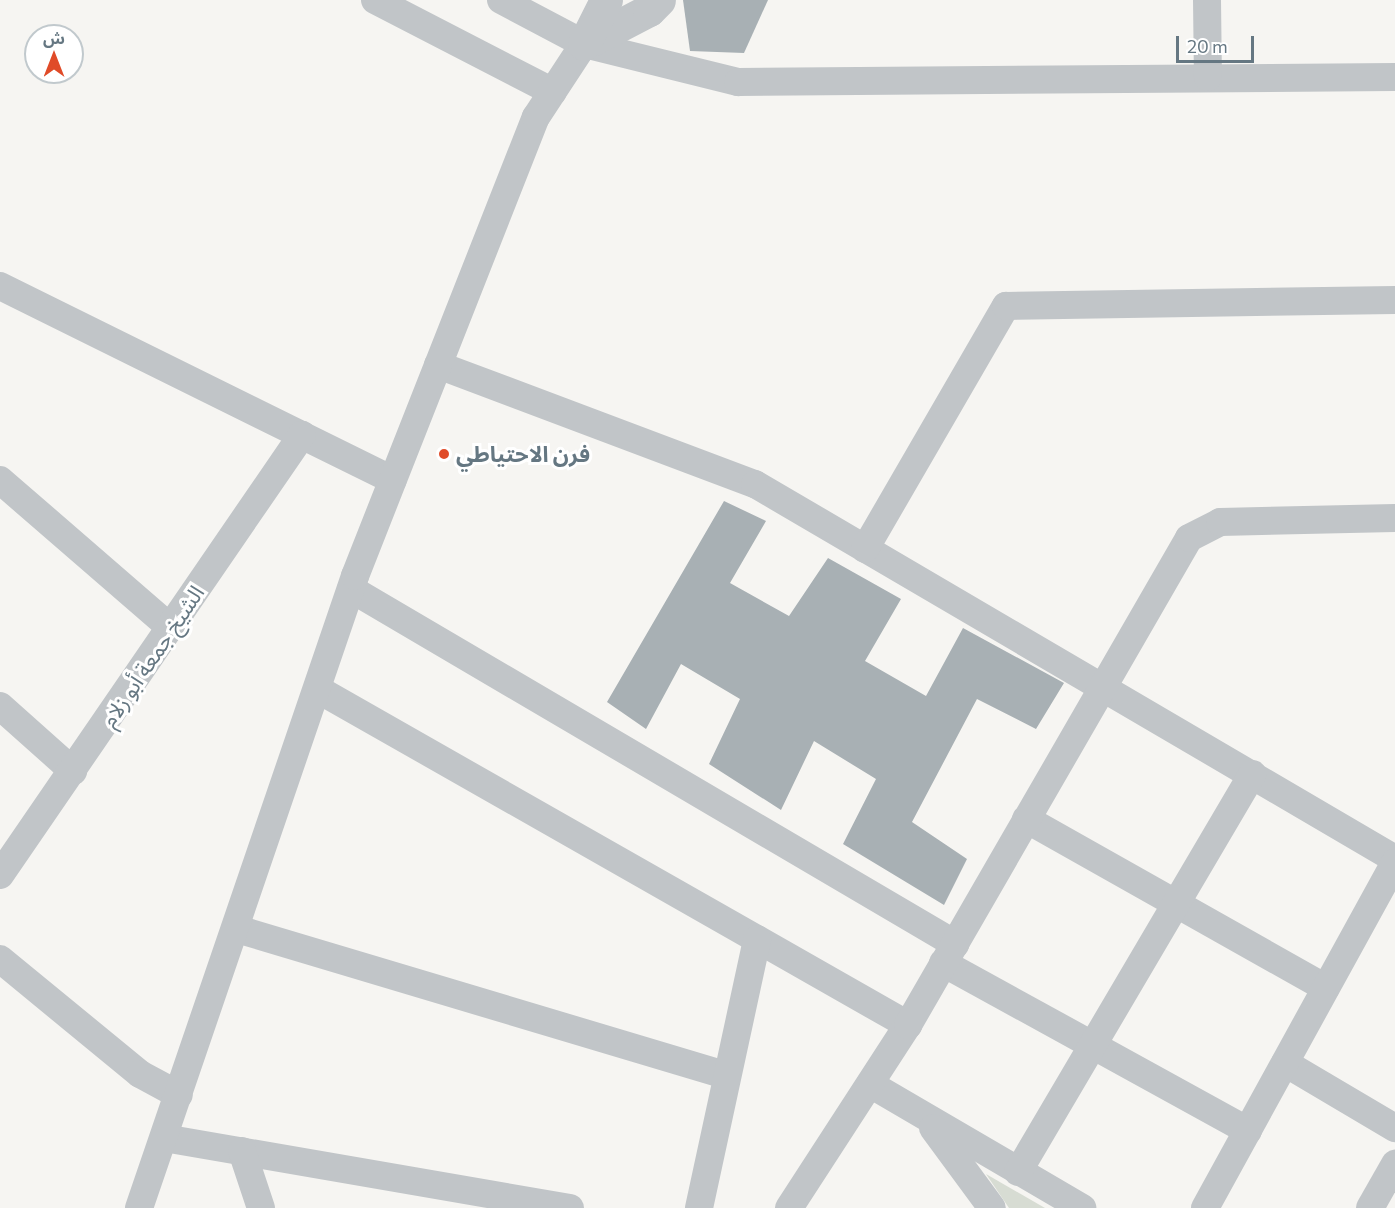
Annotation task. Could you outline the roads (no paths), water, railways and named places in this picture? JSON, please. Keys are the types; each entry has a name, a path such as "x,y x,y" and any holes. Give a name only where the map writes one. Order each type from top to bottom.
{"street":[{"path":"375,0 553,92"},
{"path":"501,0 584,44 738,82 1395,77"},
{"path":"139,1208 319,690 351,589 393,480 536,117 584,44 606,0"},
{"path":"584,44 649,10 659,0"},
{"path":"1207,0 1208,77"},
{"path":"0,286 393,480"},
{"path":"865,549 1006,306 1395,300"},
{"path":"438,365 755,484 1252,774 1395,861 1205,1208"},
{"name":"الشيخ جمعة أبو زلام","path":"2,866 73,771 302,435"},
{"path":"0,480 171,628"},
{"path":"789,1208 908,1024 1181,547 1198,530 1232,521 1395,518"},
{"path":"351,589 949,953 1093,1045 1248,1131"},
{"path":"319,690 908,1024"},
{"path":"0,706 73,771"},
{"path":"1018,1172 1252,774"},
{"path":"1026,819 1326,988"},
{"path":"237,929 725,1075"},
{"path":"699,1208 725,1075 757,939"},
{"path":"0,959 140,1074 179,1095"},
{"path":"1285,1063 1395,1128"},
{"path":"870,1084 926,1119 1082,1208"},
{"path":"926,1119 992,1208"},
{"path":"164,1138 570,1208"},
{"path":"242,1150 261,1208"},
{"path":"1370,1208 1395,1164"}],"place":[{"name":"فرن الاحتياطي","path":"444,454"}]}
